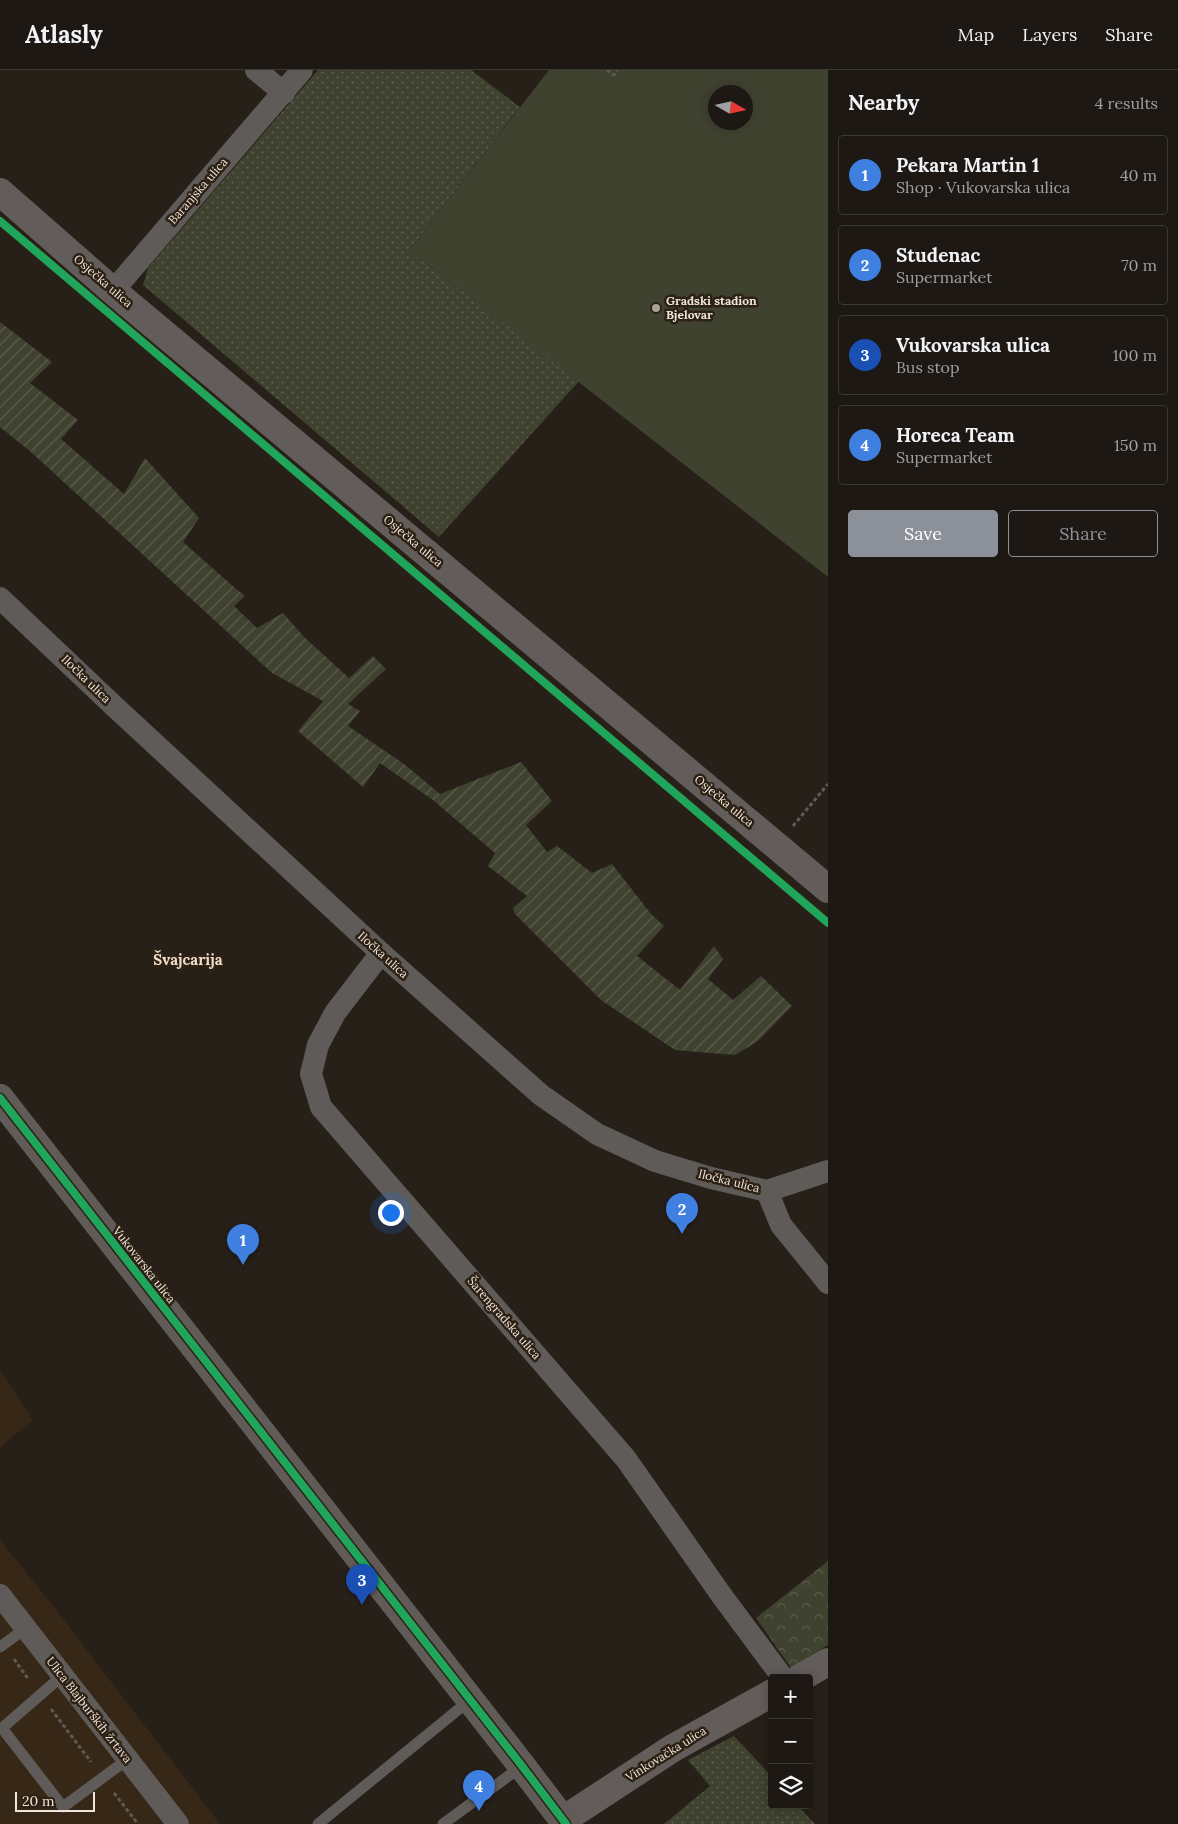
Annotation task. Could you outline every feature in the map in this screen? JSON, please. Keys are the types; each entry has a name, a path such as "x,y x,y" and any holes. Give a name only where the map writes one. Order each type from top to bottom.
{"main road":[{"name":"Vukovarska ulica","path":"0,1098 564,1822"}],"street":[{"path":"256,70 284,93"},
{"name":"Baranjska ulica","path":"113,290 302,70"},
{"name":"Osječka ulica","path":"0,192 113,290 828,889"},
{"name":"Iločka ulica","path":"0,598 381,953 541,1094 597,1134 655,1161 711,1178 767,1191 828,1171"},
{"name":"Šarengradska ulica","path":"381,953 335,1014 318,1045 311,1074 321,1107 626,1458 722,1596 780,1674"},
{"path":"767,1191 781,1224 828,1282"},
{"name":"Ulica Blajburških žrtava","path":"0,1595 178,1824"},
{"path":"807,1674 828,1662"},
{"name":"Vinkovačka ulica","path":"564,1822 673,1748 768,1695"}],"lane":[{"path":"2,1646 26,1628"},
{"path":"62,1676 2,1728 63,1807 128,1759"},
{"path":"319,1824 470,1700"},
{"path":"443,1824 522,1766"}],"path":[{"path":"608,70 614,75 618,70"},
{"path":"777,846 828,784"},
{"path":"2,1646 138,1824"}],"shaded area":[{"path":"0,1370 33,1420 0,1447"},
{"path":"0,1540 50,1602 220,1824 0,1824"}],"green space":[{"path":"318,70 471,70 520,107 409,251 579,381 439,537 143,285 148,268"},
{"name":"Gradski stadion Bjelovar","path":"549,70 828,70 828,577 409,251"},
{"path":"0,322 52,362 30,383 78,420 61,439 124,494 145,458 199,518 183,542 245,596 234,606 257,628 283,613 304,637 349,678 373,656 386,669 348,704 360,711 348,726 404,764 440,794 521,762 552,801 526,825 547,852 557,846 592,873 612,864 651,914 664,926 637,956 680,990 714,946 723,959 708,979 733,1000 761,976 792,1006 758,1041 735,1055 675,1050 601,1000 515,914 513,908 527,896 488,866 495,853 433,800 380,763 363,787 298,731 323,701 272,673 31,452 0,427"},
{"path":"828,1561 828,1645 791,1668 756,1618"},
{"path":"734,1736 768,1773 768,1809 801,1809 815,1824 664,1824 710,1786 688,1760"}],"cycle path":[{"path":"0,221 828,923"},
{"path":"0,1098 566,1824"}],"place":[{"name":"Gradski stadion Bjelovar","path":"656,308"},
{"name":"Studenac","path":"682,1234"},
{"name":"Pekara Martin 1","path":"243,1265"},
{"name":"Vukovarska ulica","path":"362,1605"},
{"name":"Horeca Team","path":"479,1811"}],"district":[{"name":"Švajcarija","path":"188,960"}]}
